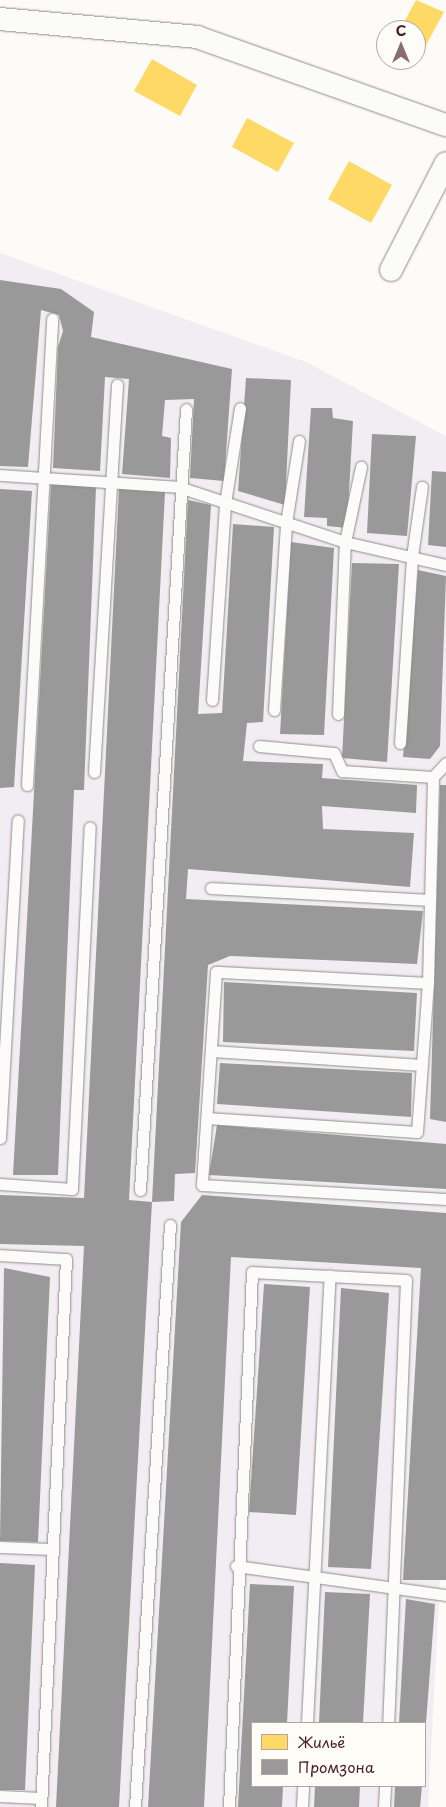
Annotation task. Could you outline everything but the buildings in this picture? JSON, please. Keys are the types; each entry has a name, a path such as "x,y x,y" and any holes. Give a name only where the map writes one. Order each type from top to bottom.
{"street":[{"path":"0,19 197,37 446,125"},
{"path":"390,270 446,163"}],"lane":[{"path":"27,786 52,319"},
{"path":"94,772 109,481 117,385"},
{"path":"212,700 225,503 240,408"},
{"path":"140,1190 179,488 186,410"},
{"path":"274,710 286,523 299,442"},
{"path":"338,714 345,542 361,467"},
{"path":"0,475 44,475 179,488 345,542 446,564"},
{"path":"400,743 412,556 422,488"},
{"path":"259,746 334,753 342,771 434,777"},
{"path":"207,1118 417,1132 428,983 434,777 446,763"},
{"path":"0,1138 18,821"},
{"path":"0,1184 72,1189 90,827"},
{"path":"211,888 430,900"},
{"path":"428,983 216,972 202,1185 446,1199"},
{"path":"212,1051 422,1065"},
{"path":"135,1807 170,1225"},
{"path":"0,1255 66,1259 41,1803 0,1796"},
{"path":"229,1807 236,1566 252,1272 406,1280 388,1722"},
{"path":"307,1722 330,1276"},
{"path":"0,1547 52,1549"},
{"path":"236,1566 394,1586 446,1595"},
{"path":"302,1807 303,1787"},
{"path":"384,1807 385,1787"}],"shaded area":[{"path":"0,253 306,362 446,436 446,1467 428,1807 0,1807"}]}
